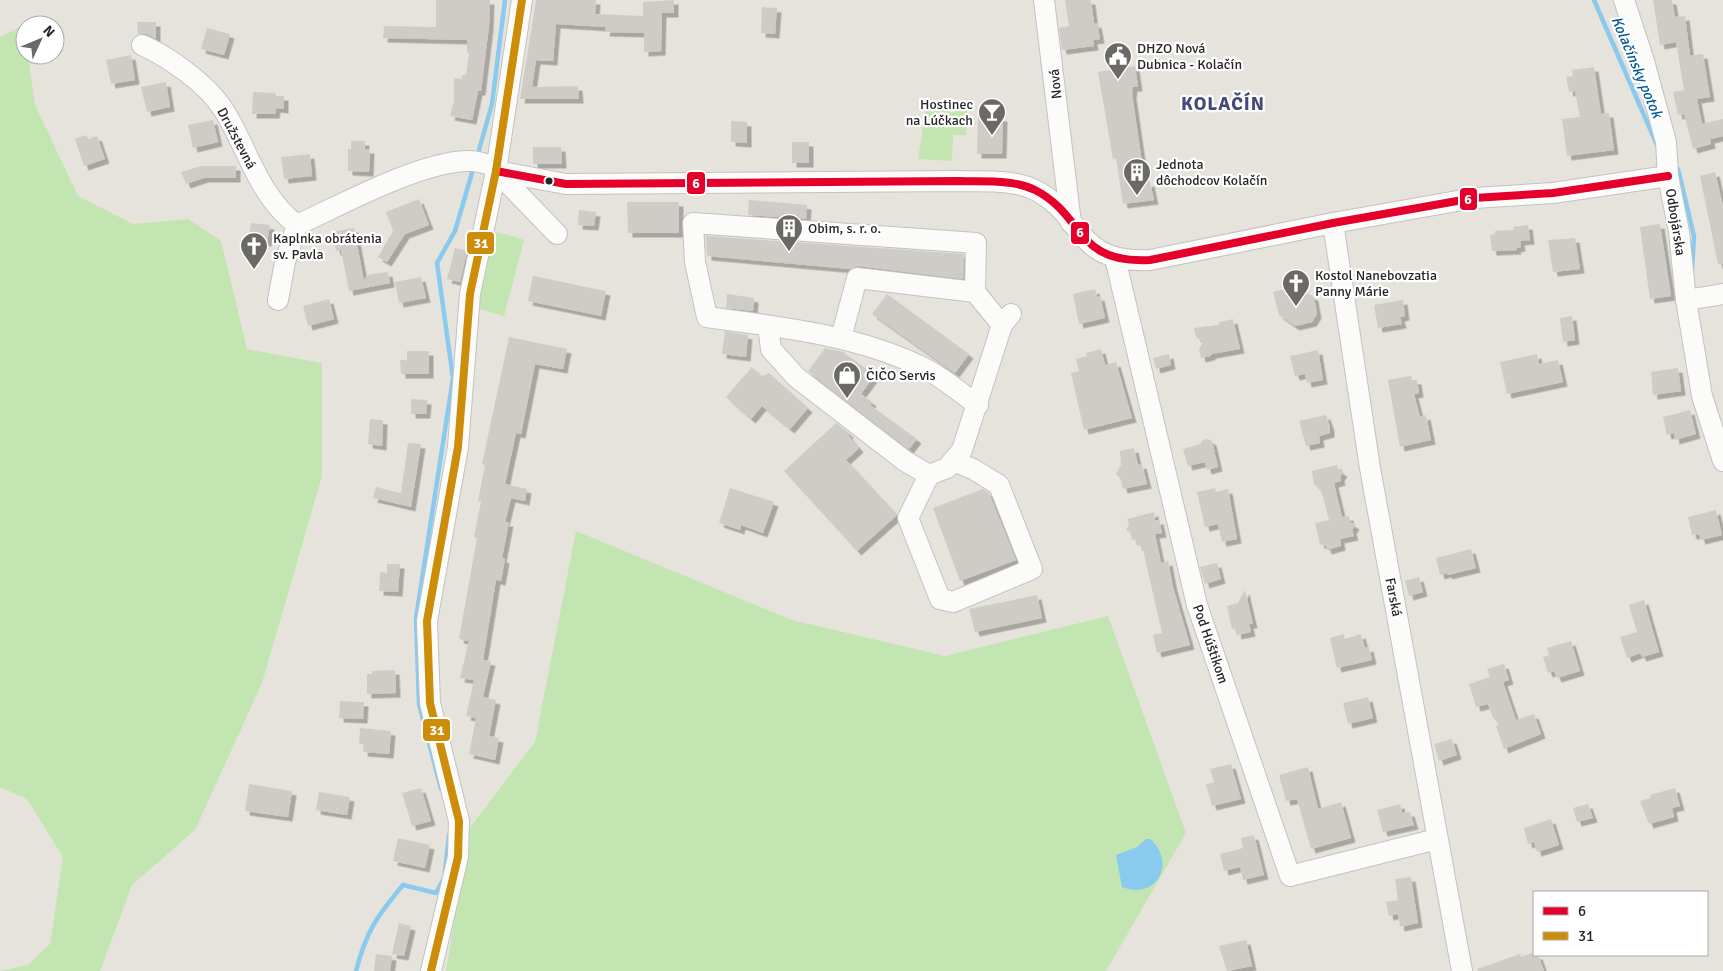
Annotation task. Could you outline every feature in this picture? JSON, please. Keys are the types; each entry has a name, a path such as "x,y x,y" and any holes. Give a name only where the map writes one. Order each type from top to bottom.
{"street":[{"path":"431,971 458,857 459,821 430,703 427,621 458,447 470,294 486,166 522,0"},
{"name":"Nová","path":"1044,0 1071,222"},
{"name":"Odbojárska","path":"1624,0 1644,61 1666,142 1668,176 1679,232 1686,300 1702,396 1723,461"},
{"name":"Družstevná","path":"142,44 164,54 212,95 223,108 268,197 283,215 297,225"},
{"path":"278,300 285,262 297,225 408,176 448,162 486,166 529,179 566,184 959,181 1018,184 1035,190 1052,202 1092,246 1115,258 1132,261 1150,260 1333,223 1474,198 1553,193 1668,176"},
{"path":"486,166 557,234"},
{"path":"1035,190 1064,168"},
{"path":"975,292 976,243 693,223 696,262 707,317 840,338 919,365 978,405"},
{"name":"Farská","path":"1333,223 1370,468 1462,971"},
{"name":"Pod Húštikom","path":"1115,258 1197,605 1290,876 1437,839"},
{"path":"840,338 857,278 975,292 1007,319 962,450 947,468 929,475 908,518 940,599 953,602 1032,569 999,485 974,469 953,461"},
{"path":"1686,300 1723,294"},
{"path":"768,326 771,348 796,378 905,461 929,475"}],"green space":[{"path":"15,30 15,65 29,65 35,105 78,196 133,224 188,219 221,241 247,349 322,363 322,476 262,683 195,830 132,885 100,971 0,971 28,965 50,944 63,857 27,799 0,787 0,37"},
{"path":"926,107 967,107 966,135 953,135 952,161 918,159"},
{"path":"498,232 524,240 504,316 476,308 490,238"},
{"path":"576,531 792,620 945,656 1108,616 1186,833 1106,971 446,971 469,829 535,742"}],"water":[{"path":"1146,839 1150,839 1158,848 1162,858 1162,868 1159,877 1145,889 1134,890 1122,887 1116,855 1137,847"}],"building":[{"path":"436,0 490,0 489,26 481,91 478,91 472,120 450,116 454,101 454,78 462,79 462,75 466,75 469,54 467,52 467,40 383,38 384,26 436,27"},
{"path":"536,0 596,0 595,14 643,16 643,2 674,0 674,13 662,13 661,51 644,52 644,33 605,32 606,27 556,24 553,61 536,60 532,87 578,86 579,99 520,99"},
{"path":"1065,0 1091,0 1094,24 1097,23 1100,39 1093,40 1094,46 1062,50 1059,28 1069,26"},
{"path":"1653,0 1672,0 1675,17 1685,16 1690,56 1703,54 1710,97 1697,99 1702,124 1723,119 1723,136 1710,139 1711,144 1693,149 1684,114 1678,115 1673,92 1684,90 1676,42 1660,45"},
{"path":"762,7 777,8 775,34 761,33"},
{"path":"137,22 156,22 156,39 147,34 138,34"},
{"path":"207,28 230,34 224,55 201,49"},
{"path":"131,55 135,80 111,84 106,60"},
{"path":"1135,66 1138,87 1133,87 1132,94 1145,183 1150,182 1154,200 1123,204 1116,158 1113,159 1098,72"},
{"path":"1594,67 1601,114 1609,113 1614,150 1567,156 1562,119 1580,117 1575,91 1569,92 1566,77 1573,76 1572,70"},
{"path":"166,82 170,107 147,112 141,87"},
{"path":"253,92 275,93 276,96 284,96 284,109 276,108 275,114 252,114"},
{"name":"Hostinec na Lúčkach","path":"978,117 1003,117 1002,154 977,154"},
{"path":"213,120 218,142 193,148 188,125"},
{"path":"731,121 747,122 747,143 731,142"},
{"path":"86,135 88,139 97,136 105,159 84,166 75,139"},
{"path":"351,141 365,141 365,149 370,149 369,172 348,171 348,149 351,149"},
{"path":"792,142 809,142 809,163 792,163"},
{"path":"533,147 561,147 562,164 533,164"},
{"path":"310,154 312,176 284,179 281,157"},
{"path":"201,166 236,166 236,178 204,178 186,184 181,172"},
{"path":"1715,172 1723,206 1723,264 1718,264 1700,176"},
{"path":"419,199 429,225 405,234 387,262 378,257 393,231 386,212"},
{"path":"749,200 807,205 806,219 748,215"},
{"path":"627,202 679,202 679,233 628,233"},
{"path":"579,210 596,212 594,226 578,225"},
{"path":"251,223 270,225 267,242 249,240"},
{"path":"1660,224 1671,296 1650,299 1640,227"},
{"path":"1528,225 1530,240 1520,241 1521,247 1516,248 1517,250 1492,251 1490,235 1495,234 1495,231 1514,230 1513,227"},
{"path":"354,228 364,281 367,275 388,272 390,283 349,291 341,250 336,251 332,232"},
{"name":"Obim, s. r. o.","path":"706,236 964,254 963,279 858,266 850,269 707,256"},
{"path":"1575,238 1580,269 1553,272 1548,240"},
{"path":"455,248 467,251 460,282 447,279"},
{"path":"533,276 606,291 601,316 528,301"},
{"path":"421,277 426,298 399,303 395,282"},
{"name":"Kostol Nanebovzatia Panny Márie","path":"1297,286 1314,297 1317,314 1312,322 1295,326 1279,315 1273,292"},
{"path":"1095,289 1097,297 1100,296 1105,318 1079,324 1073,294"},
{"path":"727,294 754,298 753,311 726,308"},
{"path":"887,294 969,354 955,373 872,314"},
{"path":"329,299 334,319 308,326 303,306"},
{"path":"1403,300 1405,316 1400,317 1402,324 1378,328 1374,305"},
{"path":"1572,316 1575,340 1563,342 1560,318"},
{"path":"1233,319 1240,349 1201,358 1199,349 1203,342 1196,337 1194,328 1218,325 1220,322"},
{"path":"725,331 748,335 746,357 722,354"},
{"path":"509,337 567,349 563,369 535,364 521,434 516,433 505,484 527,489 525,501 511,498 505,522 509,522 502,558 505,559 501,581 496,580 483,660 491,661 483,697 496,700 489,736 499,738 495,760 469,754 476,718 466,716 474,680 460,678 469,641 459,639 477,538 474,537 485,465 482,464"},
{"path":"825,348 843,352 875,375 861,394 872,402 870,405 917,439 909,449 808,371"},
{"path":"1101,349 1105,365 1116,362 1132,418 1084,430 1071,373 1079,371 1076,359 1087,356 1086,353"},
{"path":"1318,350 1323,380 1307,383 1305,374 1295,376 1290,356"},
{"path":"407,351 429,351 429,374 401,374 400,360 407,360"},
{"path":"1169,354 1171,365 1156,369 1153,358"},
{"path":"1537,354 1539,364 1558,360 1563,382 1507,394 1500,362"},
{"path":"752,367 762,376 769,373 808,408 790,429 762,406 751,419 726,397"},
{"path":"1678,368 1681,391 1653,395 1651,372"},
{"path":"1411,376 1412,380 1417,380 1419,393 1414,394 1420,417 1426,415 1431,440 1400,447 1388,380"},
{"path":"411,399 427,400 426,414 411,414"},
{"path":"1690,410 1696,434 1675,440 1674,433 1667,435 1663,417"},
{"path":"1326,415 1330,433 1319,436 1320,443 1306,446 1299,421"},
{"path":"370,419 383,420 382,446 368,444"},
{"path":"836,423 849,433 848,435 859,448 846,460 897,515 857,551 784,471"},
{"path":"1208,439 1212,441 1218,467 1207,470 1205,462 1188,466 1183,449 1200,444 1203,440"},
{"path":"408,443 421,444 411,507 373,498 376,487 401,493"},
{"path":"1134,448 1138,465 1142,464 1147,484 1123,489 1120,478 1116,474 1121,465 1120,451"},
{"path":"1337,465 1339,470 1343,472 1340,477 1341,481 1334,483 1342,517 1349,516 1350,522 1355,525 1352,530 1354,536 1340,539 1341,546 1327,550 1326,546 1320,544 1315,523 1329,520 1321,490 1314,484 1312,471"},
{"path":"730,488 774,502 763,533 741,525 740,530 719,523"},
{"path":"1215,488 1216,492 1228,489 1237,539 1222,542 1218,524 1205,527 1197,492"},
{"path":"983,489 989,493 1016,560 960,581 933,508"},
{"path":"1716,510 1722,535 1701,540 1699,534 1692,535 1688,517"},
{"path":"1154,512 1155,520 1159,520 1162,533 1155,534 1161,563 1168,561 1173,587 1190,645 1157,653 1153,635 1162,633 1142,545 1138,546 1136,539 1132,540 1131,533 1126,530 1129,525 1127,519"},
{"path":"1471,549 1476,568 1448,575 1447,573 1440,575 1436,558"},
{"path":"1217,563 1221,579 1205,584 1200,567"},
{"path":"387,564 400,564 398,592 379,591 380,572 387,573"},
{"path":"1419,577 1423,592 1409,596 1405,581"},
{"path":"1245,590 1253,624 1249,624 1251,632 1237,635 1236,628 1232,629 1227,606 1238,603"},
{"path":"1037,595 1042,618 975,632 969,609"},
{"path":"1644,600 1659,652 1642,657 1640,653 1627,658 1620,637 1637,632 1629,605"},
{"path":"1344,634 1345,639 1361,634 1365,648 1369,647 1372,660 1337,668 1330,638"},
{"path":"1571,641 1580,671 1557,678 1554,671 1548,673 1543,657 1549,655 1547,648"},
{"path":"1504,664 1509,680 1503,682 1516,720 1534,714 1541,734 1504,749 1496,726 1500,725 1493,718 1488,704 1476,707 1469,684 1490,677 1487,669"},
{"path":"395,670 396,693 367,694 367,674 372,674 372,671"},
{"path":"1368,697 1373,718 1348,724 1343,703"},
{"path":"340,701 364,702 363,719 339,718"},
{"path":"360,728 391,731 389,754 363,752 364,744 359,744"},
{"path":"1452,739 1457,755 1439,761 1434,744"},
{"path":"1231,764 1241,799 1212,806 1206,784 1214,782 1210,769"},
{"path":"1308,767 1318,809 1341,802 1351,838 1311,849 1297,799 1286,801 1279,775"},
{"path":"249,784 292,791 288,817 245,811"},
{"path":"421,788 431,821 412,826 402,793"},
{"path":"1675,788 1680,806 1672,808 1674,817 1649,824 1640,801 1651,798 1650,795"},
{"path":"319,792 350,797 347,815 316,810"},
{"path":"1400,804 1402,813 1410,812 1414,825 1383,832 1377,810"},
{"path":"1588,804 1593,818 1577,822 1573,808"},
{"path":"1551,819 1559,845 1537,852 1534,842 1528,844 1524,828"},
{"path":"1254,835 1264,875 1243,880 1240,867 1224,871 1220,854 1243,848 1241,838"},
{"path":"398,838 430,845 425,868 393,861"},
{"path":"1411,877 1418,923 1400,927 1398,914 1389,916 1386,902 1398,900 1395,879"},
{"path":"399,923 411,926 404,956 392,954"},
{"path":"1246,940 1252,966 1227,971 1219,946"},
{"path":"1533,952 1533,956 1538,956 1544,971 1478,971 1477,969 1520,954 1521,957"},
{"path":"376,954 392,956 390,971 374,971"}],"waterway":[{"path":"477,157 492,104 505,0"},
{"name":"Kolačínsky potok","path":"1594,0 1657,145"},
{"path":"441,789 419,704 416,618 453,378 437,263 455,231 474,166"},
{"name":"Kolačínsky potok","path":"1678,169 1694,236 1692,270"},
{"path":"445,872 449,835"},
{"path":"356,971 364,945 374,924 403,885 436,893 443,880"}],"transit line":[{"name":"31","path":"431,971 458,857 459,821 430,703 427,621 458,447 470,294 496,171 522,0"},
{"name":"6","path":"496,171 566,184 959,181 1017,184 1035,190 1051,201 1064,212 1083,236 1107,254 1125,259 1150,260 1333,223 1474,198 1553,193 1668,176"}],"place":[{"name":"DHZO Nová Dubnica - Kolačín","path":"1118,80"},
{"name":"Hostinec na Lúčkach","path":"992,136"},
{"name":"Jednota dôchodcov Kolačín","path":"1137,196"},
{"name":"Obim, s. r. o.","path":"789,252"},
{"name":"Kaplnka obrátenia sv. Pavla","path":"254,270"},
{"name":"Kostol Nanebovzatia Panny Márie","path":"1296,307"},
{"name":"ČIČO Servis","path":"847,399"}],"district":[{"name":"KOLAČÍN","path":"1223,103"}]}
